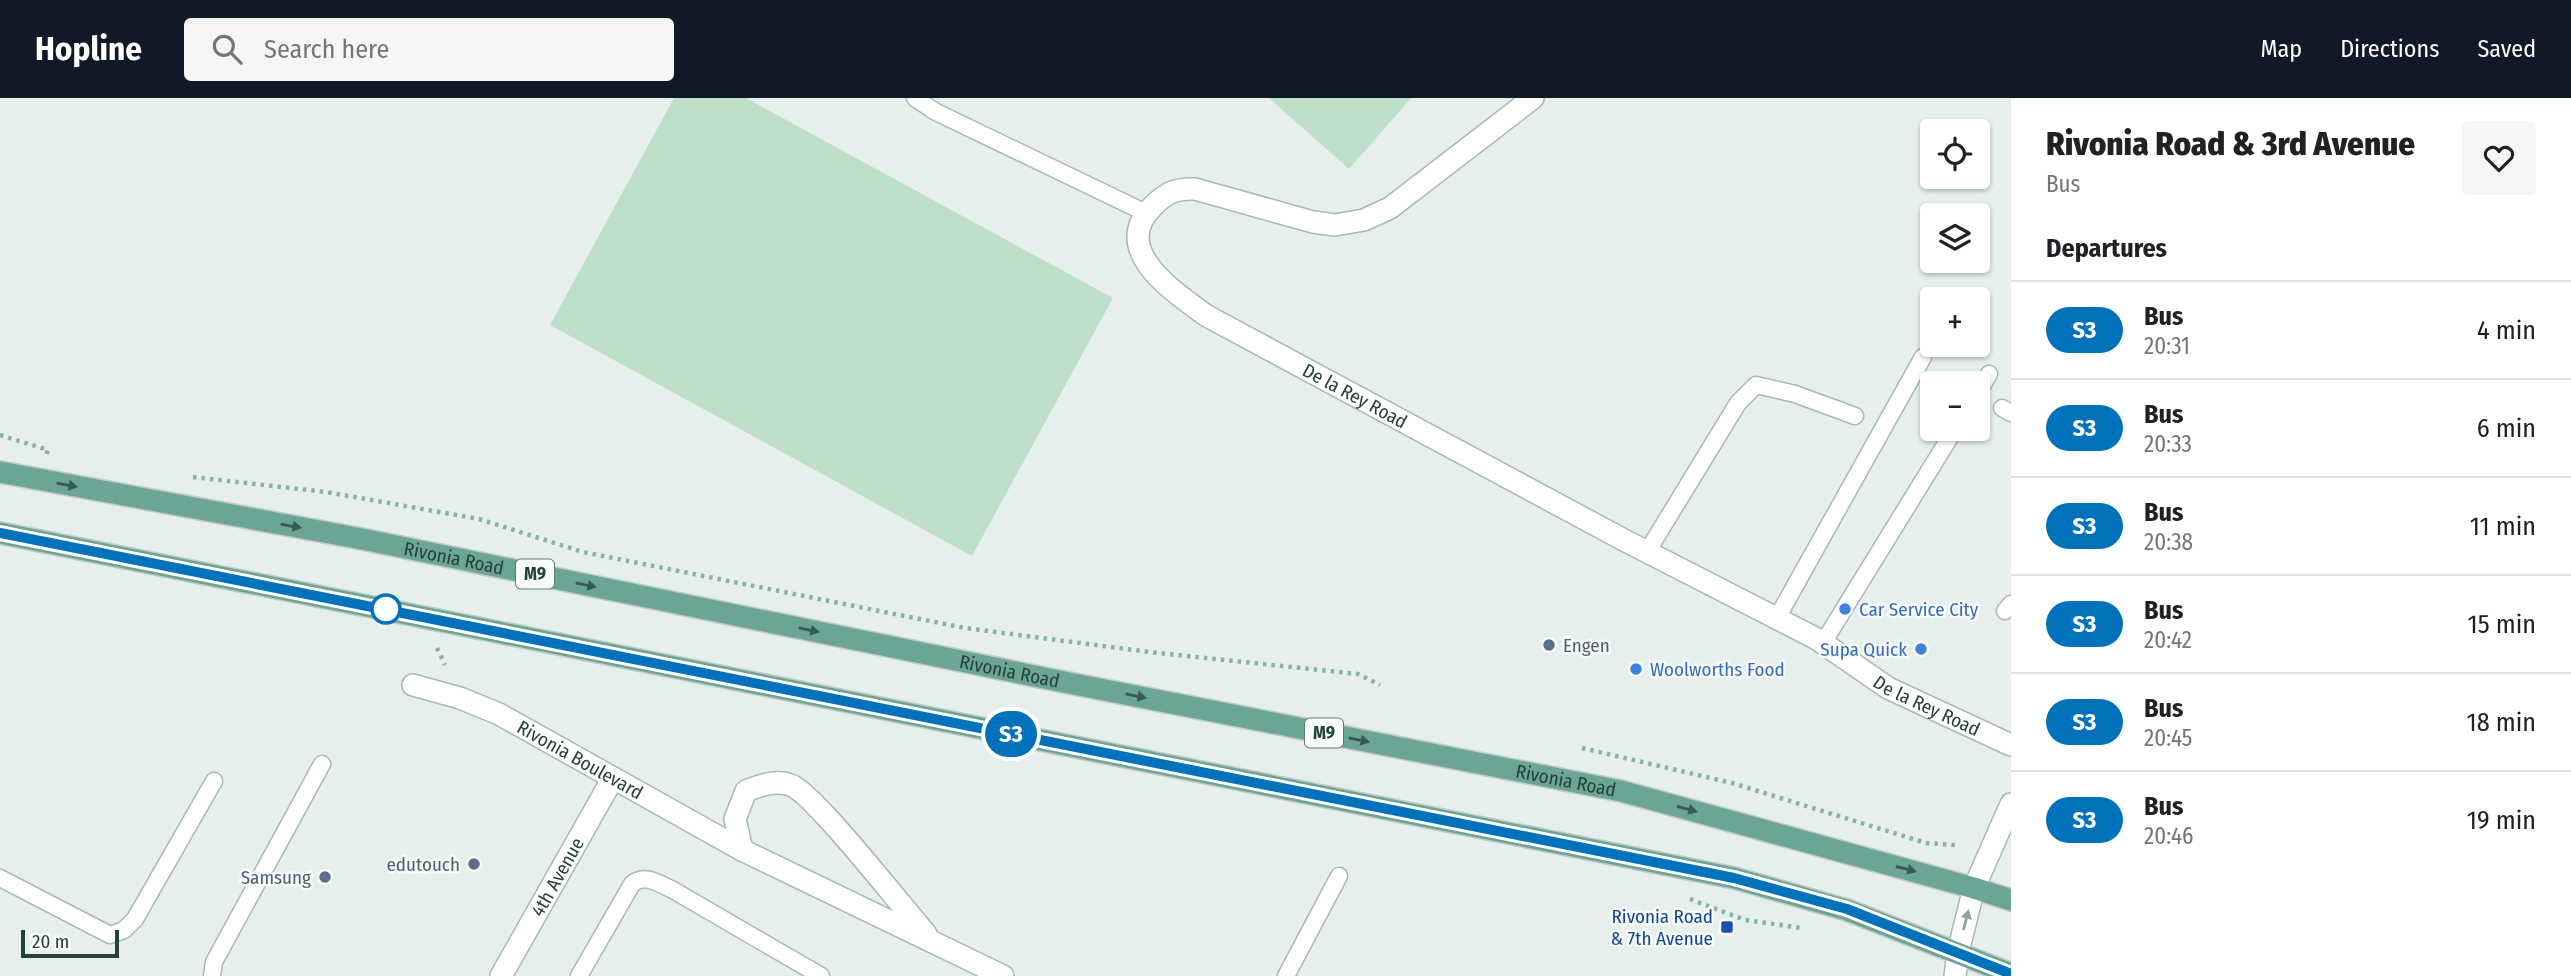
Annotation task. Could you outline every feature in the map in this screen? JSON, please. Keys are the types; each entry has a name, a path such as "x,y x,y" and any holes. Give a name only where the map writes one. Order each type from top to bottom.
{"main road":[{"name":"Rivonia Road","path":"0,472 357,538 1069,683 1611,789 2011,900"},
{"path":"0,533 1734,878 1847,909 2011,974"}],"street":[{"path":"1146,213 1164,194 1179,188 1195,189 1313,222 1335,225 1364,220 1390,208 1533,98"},
{"name":"De la Rey Road","path":"1146,213 1138,244 1146,263 1184,299 1208,316 1647,552 1824,643 1888,688 2011,745"},
{"name":"Rivonia Boulevard","path":"413,685 460,698 499,714 742,850 1003,976"},
{"name":"4th Avenue","path":"501,976 613,778"},
{"name":"Rivonia Boulevard","path":"742,850 735,819 746,791 760,785 778,783 792,786 807,796 839,831 930,939"},
{"path":"1955,976 1958,952 1974,888 2011,804"}],"lane":[{"path":"915,98 936,112 1146,213"},
{"path":"1777,618 1923,357"},
{"path":"1647,552 1738,403 1756,385 1795,394 1855,416"},
{"path":"1824,643 1948,441"},
{"path":"212,976 214,962 322,764"},
{"path":"0,878 110,936 124,930 135,919 214,780"},
{"path":"1286,976 1339,876"},
{"path":"579,976 632,884 639,879 648,879 673,890 821,976"}],"path":[{"path":"48,450 61,453"},
{"path":"192,477 326,492 479,519 583,552 965,628 1149,652 1357,674 1380,685"},
{"path":"1583,748 1732,783 1926,844 1956,845"}],"green space":[{"path":"674,98 746,98 1113,298 972,556 550,325"},
{"path":"1269,98 1411,98 1349,169"}],"bus line":[{"name":"S3","path":"0,533 1734,878 1847,909 2011,974"}],"place":[{"name":"Car Service City","path":"1845,609"},
{"name":"Engen","path":"1549,645"},
{"name":"Supa Quick","path":"1921,649"},
{"name":"Woolworths Food","path":"1636,669"},
{"name":"edutouch","path":"474,864"},
{"name":"Samsung","path":"325,877"},
{"name":"Rivonia Road & 7th Avenue","path":"1727,927"}]}
